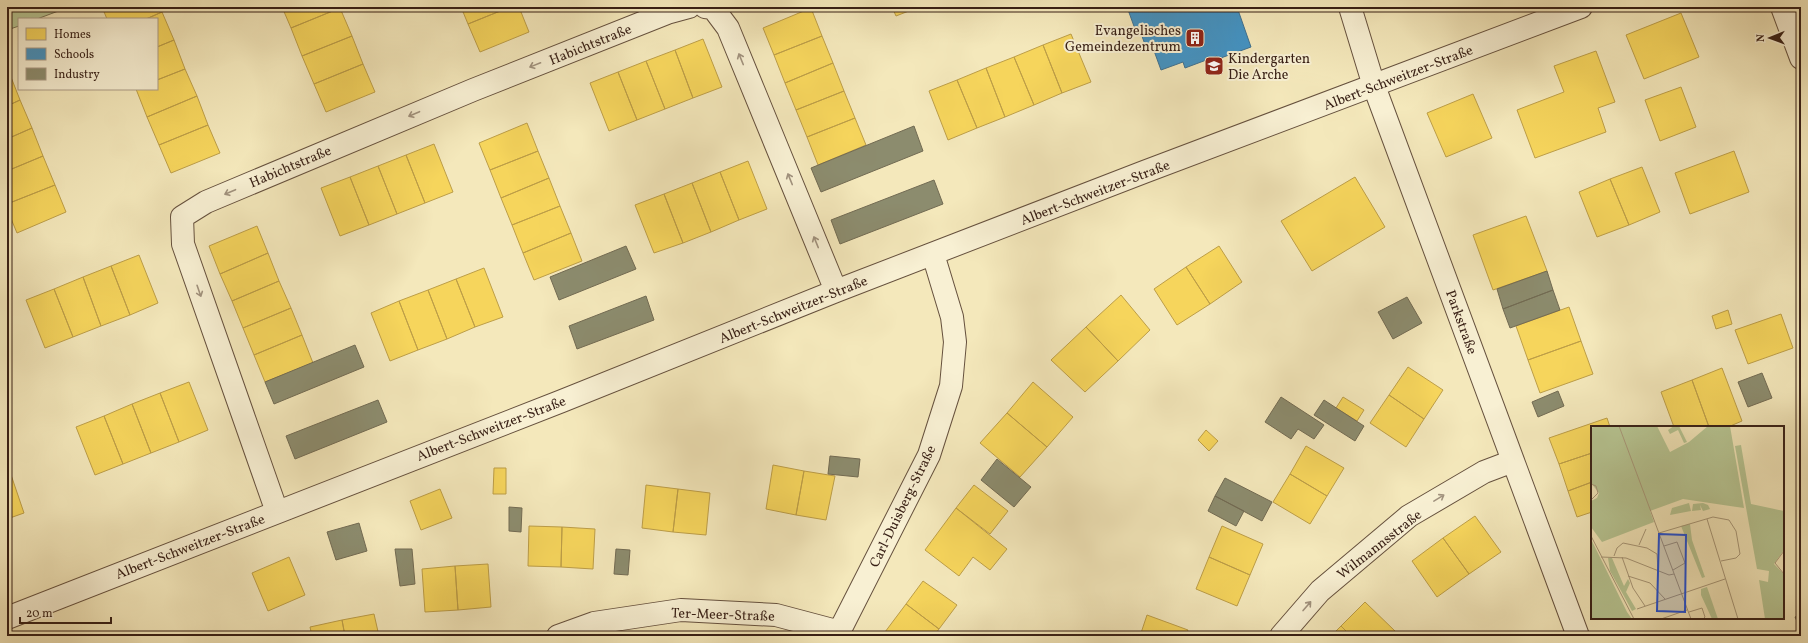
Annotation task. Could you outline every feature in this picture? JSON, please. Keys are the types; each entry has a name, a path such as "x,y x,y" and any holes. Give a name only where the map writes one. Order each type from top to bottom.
{"street":[{"name":"Habichtstraße","path":"277,512 183,244 182,218 206,202 473,90 667,13 689,7"},
{"path":"705,7 712,8 728,28 836,292"},
{"name":"Parkstraße","path":"1350,7 1374,86 1578,636"},
{"name":"Albert-Schweitzer-Straße","path":"7,618 1144,172 1581,7"},
{"path":"1782,7 1801,58"},
{"name":"Carl-Duisberg-Straße","path":"839,634 929,455 951,386 955,342 952,318 933,254"},
{"name":"Wilmannsstraße","path":"1281,636 1320,591 1409,516 1484,472 1513,461"},
{"name":"Ter-Meer-Straße","path":"558,636 594,623 681,610 776,615 839,634"}],"green space":[{"path":"7,7 69,7 40,18 18,18 18,26 7,30"}],"building: Homes":[{"path":"102,7 160,7 162,12 148,18 107,18"},
{"path":"282,7 340,7 340,8 291,28"},
{"path":"461,7 510,7 468,24"},
{"path":"510,7 519,7 529,32 480,52 468,24"},
{"path":"892,7 919,7 896,16"},
{"path":"340,8 352,36 302,56 291,28"},
{"path":"811,8 822,36 774,55 763,28"},
{"path":"162,12 174,40 158,47 158,18 148,18"},
{"path":"1681,13 1699,57 1644,79 1626,35"},
{"path":"1071,34 1091,82 1062,93 1043,45"},
{"path":"352,36 363,64 314,84 302,56"},
{"path":"822,36 833,63 785,83 774,55"},
{"path":"703,39 722,87 693,98 675,50"},
{"path":"174,40 185,69 158,80 158,47"},
{"path":"1043,45 1062,93 1034,105 1014,57"},
{"path":"675,50 693,98 665,109 646,61"},
{"path":"1596,51 1615,102 1598,108 1606,132 1535,158 1517,110 1564,92 1554,66"},
{"path":"1014,57 1034,105 1005,117 986,68"},
{"path":"646,61 665,109 637,120 618,72"},
{"path":"833,63 844,91 796,110 785,83"},
{"path":"363,64 375,92 326,112 314,84"},
{"path":"986,68 1005,117 977,128 957,80"},
{"path":"185,69 197,96 147,117 136,90 158,90 158,80"},
{"path":"9,72 20,100 7,106 7,73"},
{"path":"618,72 637,120 609,131 590,83"},
{"path":"957,80 977,128 948,140 929,91"},
{"path":"1681,87 1696,127 1660,141 1645,100"},
{"path":"844,91 855,118 807,137 796,110"},
{"path":"1473,94 1492,138 1446,157 1427,113"},
{"path":"197,96 208,125 159,145 147,117"},
{"path":"20,100 32,128 7,139 7,106"},
{"path":"855,118 866,145 818,165 807,137"},
{"path":"527,123 538,151 490,170 479,143"},
{"path":"208,125 220,153 171,173 159,145"},
{"path":"32,128 43,156 7,171 7,139"},
{"path":"434,144 453,192 425,203 406,155"},
{"path":"538,151 549,178 501,198 490,170"},
{"path":"1734,151 1749,192 1690,214 1675,173"},
{"path":"406,155 425,203 397,214 378,166"},
{"path":"43,156 55,185 7,204 7,171"},
{"path":"748,161 767,209 739,220 720,172"},
{"path":"378,166 397,214 369,225 350,177"},
{"path":"1642,167 1660,212 1629,225 1610,179"},
{"path":"720,172 739,220 711,232 692,183"},
{"path":"350,177 369,225 340,236 321,188"},
{"path":"1355,177 1385,227 1312,271 1281,221"},
{"path":"549,178 560,206 512,225 501,198"},
{"path":"1610,179 1629,225 1597,237 1579,192"},
{"path":"692,183 711,232 683,243 664,194"},
{"path":"55,185 66,212 17,233 7,209 7,204"},
{"path":"664,194 683,243 654,253 635,205"},
{"path":"560,206 571,233 523,253 512,225"},
{"path":"1526,216 1547,271 1493,290 1473,235"},
{"path":"257,226 268,253 220,274 209,246"},
{"path":"571,233 582,261 534,280 523,253"},
{"path":"1219,246 1242,282 1210,304 1186,267"},
{"path":"268,253 279,281 232,301 220,274"},
{"path":"139,255 158,303 130,315 111,266"},
{"path":"111,266 130,315 101,326 83,277"},
{"path":"1186,267 1210,304 1177,325 1154,289"},
{"path":"484,268 503,317 475,327 456,279"},
{"path":"83,277 101,326 73,337 54,289"},
{"path":"456,279 475,327 447,339 428,290"},
{"path":"279,281 291,308 243,328 232,301"},
{"path":"54,289 73,337 45,348 26,300"},
{"path":"428,290 447,339 418,350 399,301"},
{"path":"1121,295 1150,330 1118,361 1086,327"},
{"path":"399,301 418,350 390,361 371,313"},
{"path":"1569,307 1581,341 1528,360 1516,326"},
{"path":"291,308 302,335 254,355 243,328"},
{"path":"1728,310 1732,324 1716,329 1712,316"},
{"path":"1781,314 1793,348 1748,364 1735,330"},
{"path":"1086,327 1118,361 1085,392 1051,360"},
{"path":"302,335 313,363 265,382 254,355"},
{"path":"1581,341 1593,374 1540,393 1528,360"},
{"path":"1408,367 1443,390 1424,419 1389,395"},
{"path":"1722,368 1742,421 1730,426 1709,426 1692,380"},
{"path":"1692,380 1709,426 1674,426 1661,392"},
{"path":"189,382 208,430 179,442 160,393"},
{"path":"1033,382 1073,417 1047,447 1007,413"},
{"path":"160,393 179,442 151,453 132,404"},
{"path":"1389,395 1424,419 1406,447 1370,423"},
{"path":"1343,397 1364,410 1357,421 1336,408"},
{"path":"132,404 151,453 123,464 104,416"},
{"path":"1007,413 1047,447 1020,477 980,443"},
{"path":"104,416 123,464 95,475 76,427"},
{"path":"1607,418 1610,426 1591,426 1591,453 1559,464 1549,438"},
{"path":"1206,430 1218,441 1209,451 1198,440"},
{"path":"1306,446 1344,468 1327,496 1290,474"},
{"path":"1591,453 1591,482 1568,491 1559,464"},
{"path":"7,463 24,513 7,519"},
{"path":"773,465 804,471 796,515 766,509"},
{"path":"494,468 506,468 506,494 493,494"},
{"path":"804,471 835,476 826,520 796,515"},
{"path":"1290,474 1327,496 1310,524 1273,502"},
{"path":"1591,482 1591,512 1577,517 1568,491"},
{"path":"646,485 678,489 673,532 642,528"},
{"path":"974,485 1008,511 990,534 956,508"},
{"path":"440,489 452,518 421,530 410,501"},
{"path":"678,489 710,493 706,535 673,532"},
{"path":"956,508 1007,549 990,570 973,557 959,576 925,550"},
{"path":"1475,516 1501,552 1469,574 1443,538"},
{"path":"529,526 562,527 561,567 528,566"},
{"path":"1222,526 1263,544 1250,575 1209,557"},
{"path":"562,527 595,529 593,569 561,567"},
{"path":"1443,538 1469,574 1437,597 1412,561"},
{"path":"289,557 305,595 268,611 252,573"},
{"path":"1209,557 1250,575 1237,606 1196,589"},
{"path":"488,564 491,607 458,610 455,566"},
{"path":"455,566 458,610 425,612 422,569"},
{"path":"923,581 957,605 939,629 906,604"},
{"path":"1365,602 1395,631 1389,636 1351,636 1341,626"},
{"path":"906,604 939,629 934,636 882,636"},
{"path":"374,614 379,636 345,636 342,620"},
{"path":"1147,615 1188,630 1185,636 1140,636"},
{"path":"342,620 345,636 312,636 310,627"},
{"path":"1341,626 1351,636 1331,636"}],"building: Schools":[{"name":"Evangelisches Gemeindezentrum","path":"1127,7 1237,7 1251,47 1218,59 1217,56 1185,68 1183,62 1161,70 1153,48 1147,50 1139,28 1135,29"}],"building: Industry":[{"path":"914,126 923,151 821,192 811,168"},
{"path":"934,180 943,204 840,244 831,220"},
{"path":"626,246 636,269 559,300 550,277"},
{"path":"1547,271 1553,290 1503,309 1497,289"},
{"path":"1553,290 1560,310 1510,328 1503,309"},
{"path":"646,296 654,320 577,349 569,326"},
{"path":"1407,297 1422,323 1393,339 1378,312"},
{"path":"355,345 364,367 274,404 265,382"},
{"path":"1762,373 1772,398 1748,407 1738,382"},
{"path":"1558,391 1564,406 1538,417 1532,402"},
{"path":"1281,397 1324,425 1314,439 1298,429 1291,439 1265,422"},
{"path":"378,400 387,422 295,459 286,436"},
{"path":"1324,400 1364,426 1355,441 1314,415"},
{"path":"830,456 860,459 858,477 828,474"},
{"path":"997,459 1031,487 1014,507 981,480"},
{"path":"1225,478 1272,502 1262,521 1215,496"},
{"path":"1215,496 1244,511 1236,526 1208,511"},
{"path":"509,507 522,508 521,532 509,531"},
{"path":"359,523 367,551 336,560 327,532"},
{"path":"395,549 412,549 415,584 400,586"},
{"path":"616,549 630,550 628,575 614,574"},
{"path":"1801,614 1801,630 1795,617"}],"place":[{"name":"Evangelisches Gemeindezentrum","path":"1195,38"},
{"name":"Kindergarten Die Arche","path":"1214,66"}]}
